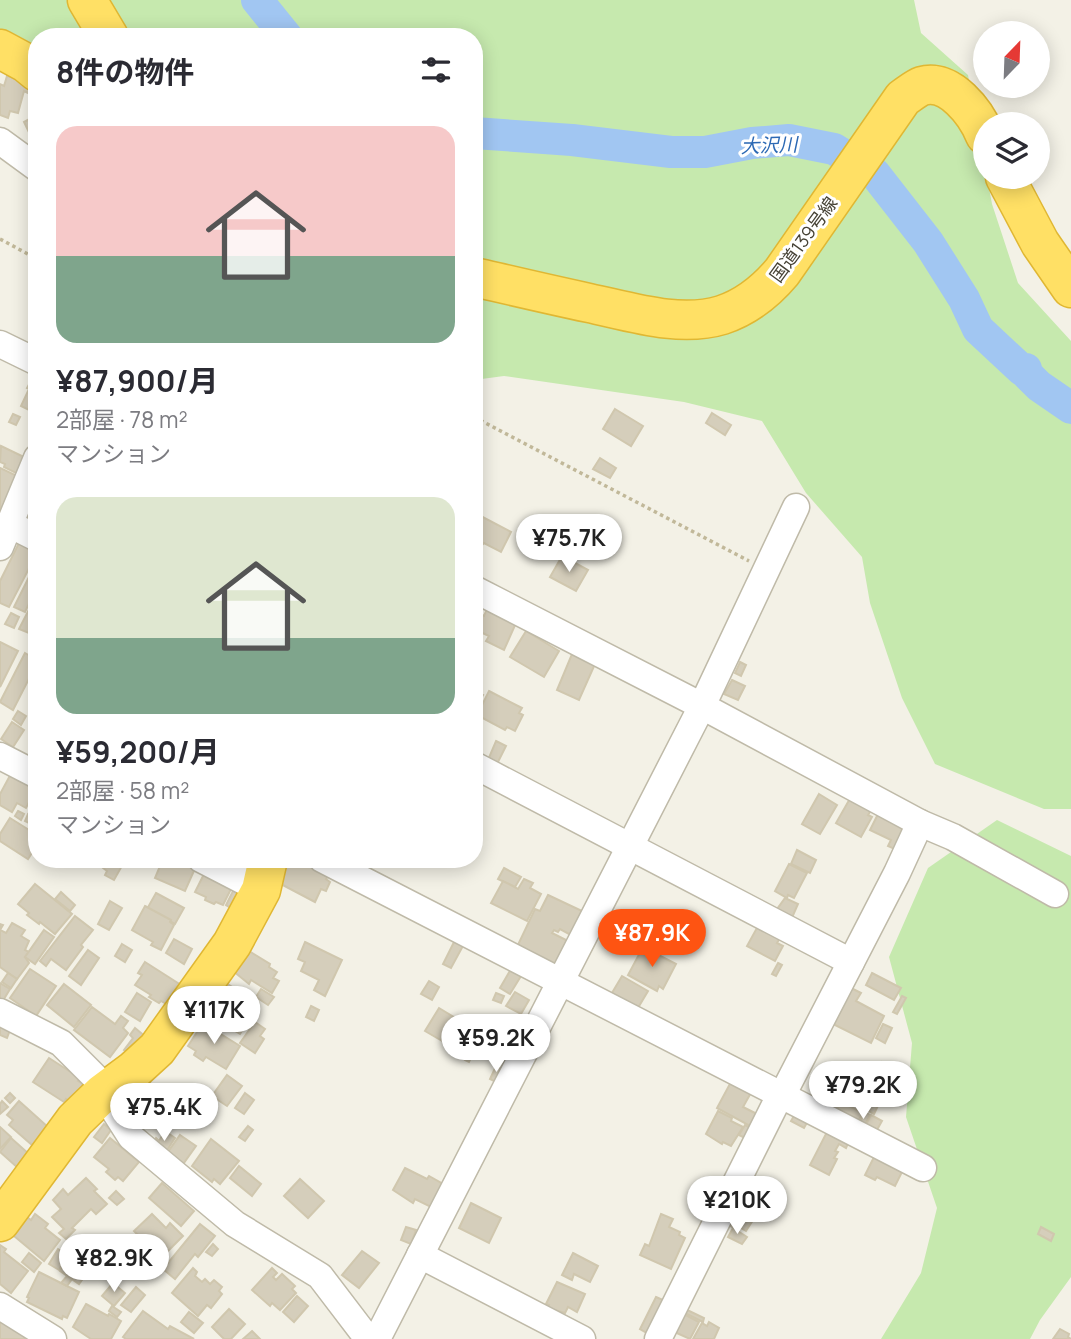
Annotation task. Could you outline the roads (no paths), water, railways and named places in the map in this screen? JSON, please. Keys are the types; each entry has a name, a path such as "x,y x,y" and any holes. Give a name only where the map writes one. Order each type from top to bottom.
{"highway":[{"path":"0,49 28,65"},
{"name":"国道139号線","path":"483,279 640,314 676,319 709,317 737,309 769,287 800,248 813,225 903,98 922,86 941,87 954,94 973,114"},
{"path":"1011,189 1040,243 1071,288"},
{"path":"0,1222 75,1119 157,1049 232,944 264,874"}],"street":[{"path":"0,142 28,161"},
{"path":"0,344 28,358"},
{"path":"28,480 5,536 28,537"},
{"path":"0,1012 61,1043 97,1079 131,1137 235,1224 320,1276 379,1337 702,706 796,507"},
{"path":"483,594 702,706 920,823 953,837 1055,894"},
{"path":"0,756 28,770"},
{"path":"483,770 851,962"},
{"path":"658,1339 780,1095 897,873 920,823"},
{"path":"239,868 264,874"},
{"path":"340,868 923,1168"},
{"path":"420,1255 582,1339"},
{"path":"0,1306 53,1339"}],"waterway":[{"name":"大沢川","path":"257,0 280,28"},
{"name":"大沢川","path":"483,134 572,140 671,152 705,152 752,143 789,140 834,149 875,174 928,242 964,299 978,329 1022,370 1026,369 1026,373 1039,386 1071,408"}]}
